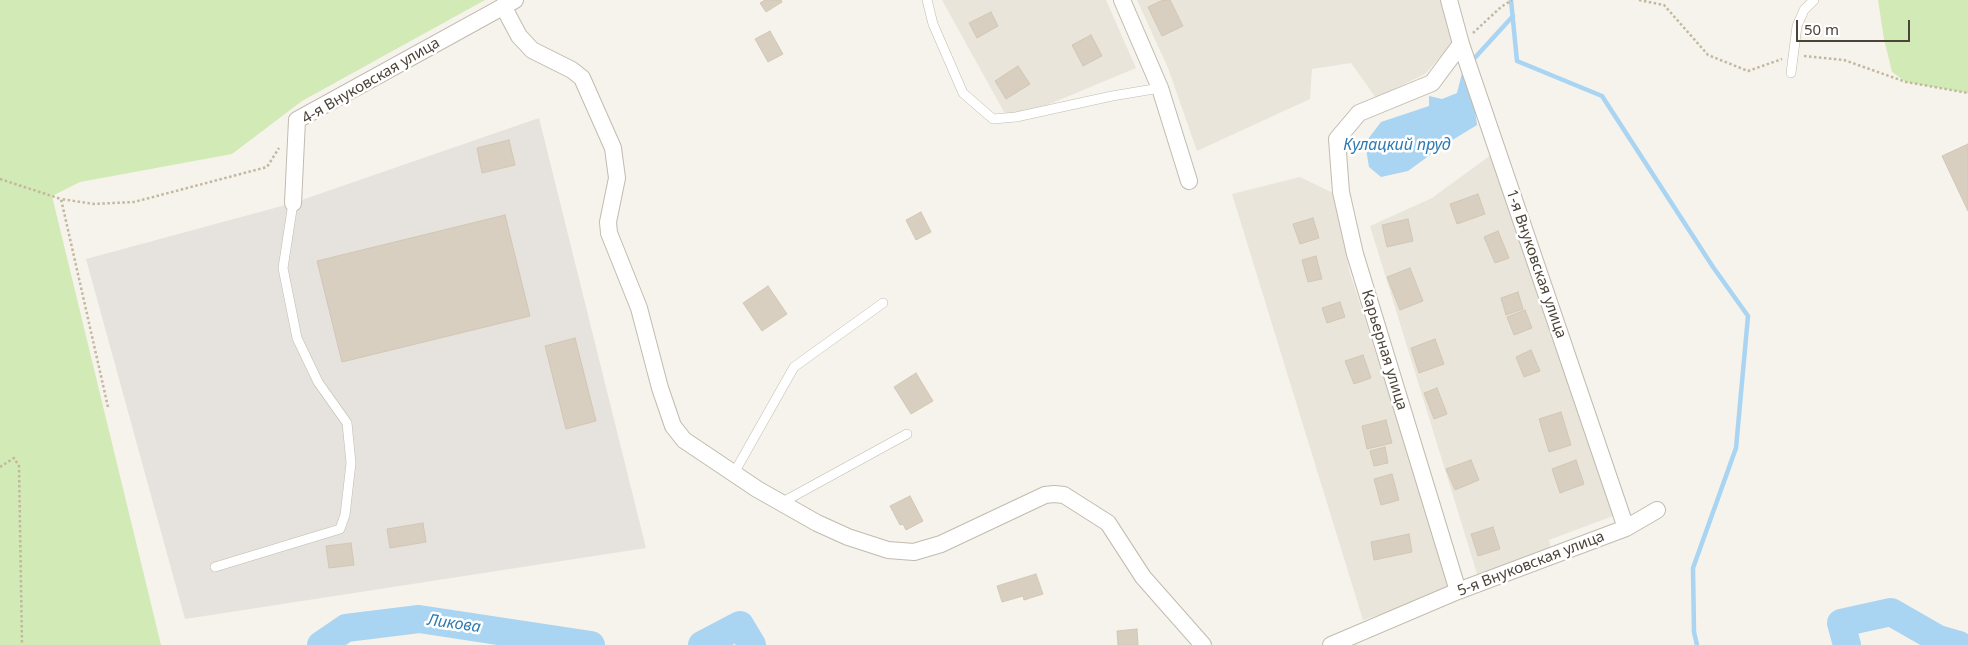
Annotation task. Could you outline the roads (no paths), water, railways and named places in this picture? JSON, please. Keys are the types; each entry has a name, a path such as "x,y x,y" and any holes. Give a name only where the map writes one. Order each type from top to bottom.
{"street":[{"path":"1122,0 1160,88 1189,181"},
{"name":"1-я Внуковская улица","path":"1449,0 1461,44 1626,528"},
{"path":"509,3 519,36 532,50 572,70 582,78 613,148 617,178 608,222 609,233 639,308 660,388 673,426 684,440 734,474 816,523 848,537 888,550 914,552 941,544 1045,496 1054,494 1064,495 1108,523 1142,577 1203,645"},
{"name":"4-я Внуковская улица","path":"293,203 297,120 509,3"},
{"name":"Карьерная улица","path":"1458,591 1355,254 1341,192 1337,139 1359,113 1432,83 1461,44"},
{"name":"5-я Внуковская улица","path":"1331,645 1458,591 1626,528 1658,510"}],"lane":[{"path":"927,0 933,24 963,93 993,119 1016,117 1112,96 1160,88"},
{"path":"1791,72 1797,26 1804,10 1814,0"},
{"path":"215,567 340,529 345,515 352,462 347,423 318,382 297,338 283,268 293,203"},
{"path":"734,474 794,366 883,303"},
{"path":"781,503 907,434"}],"water":[{"name":"Кулацкий пруд","path":"1462,73 1472,88 1477,125 1441,147 1408,171 1381,177 1369,167 1365,143 1381,122 1429,106 1429,96 1442,99 1457,93"}],"waterway":[{"path":"1511,0 1517,61 1602,96 1713,267 1748,316 1736,448 1693,568 1694,632 1697,645"},
{"path":"1471,62 1513,16"},
{"name":"Ликова","path":"1847,645 1841,623 1891,612 1938,639 1959,645"},
{"name":"Ликова","path":"321,645 346,628 419,619 591,645"},
{"name":"Ликова","path":"702,645 740,625 752,645"}]}
